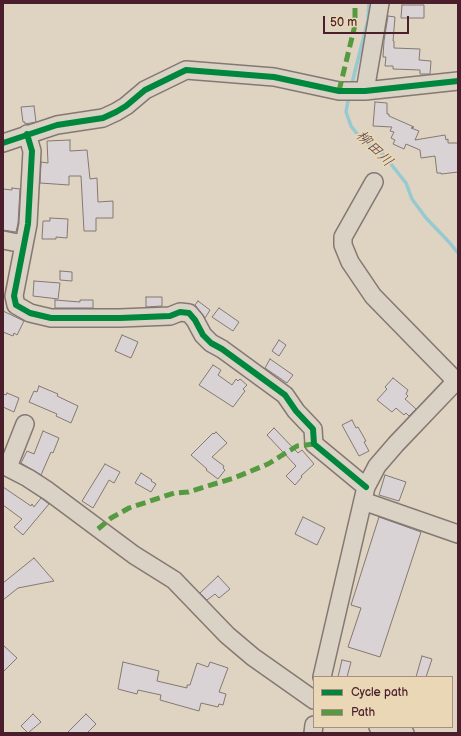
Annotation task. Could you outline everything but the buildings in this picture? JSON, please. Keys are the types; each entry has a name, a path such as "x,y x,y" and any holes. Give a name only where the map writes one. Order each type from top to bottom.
{"street":[{"path":"365,91 380,3"},
{"path":"3,143 57,125 103,118 126,106 144,90 186,70 274,77 339,91 365,91 458,81"},
{"path":"27,134 32,151 28,224 14,296 16,305 30,313 51,318 120,318 170,316 180,312 189,313 195,320 203,335 211,344 222,349 285,395 296,411 313,429 314,444 364,494 458,534"},
{"path":"322,676 364,494 377,466 457,380 373,296 350,262 343,244 343,237 374,182"},
{"path":"3,240 24,244"},
{"path":"25,424 6,466 48,491 134,555 174,580 227,635 253,657 313,699"},
{"path":"382,728 405,733"}],"waterway":[{"name":"柳田川","path":"351,87 368,20 369,3"},
{"name":"柳田川","path":"349,95 346,112 351,126 361,139 383,154 406,183 412,199 426,218 458,253"}],"marked path":[{"path":"339,91 355,25 355,3"},
{"path":"98,529 111,518 129,508 174,493 188,492 234,478 268,464 297,446 314,444"}],"cycle path":[{"path":"3,143 57,125 103,118 126,106 145,90 186,70 274,77 339,91 365,91 458,81"},
{"path":"27,134 32,151 28,224 14,296 16,305 30,313 51,318 120,318 170,316 180,312 189,313 195,320 203,335 211,343 222,349 285,395 296,411 313,429 314,444 366,487"}]}
